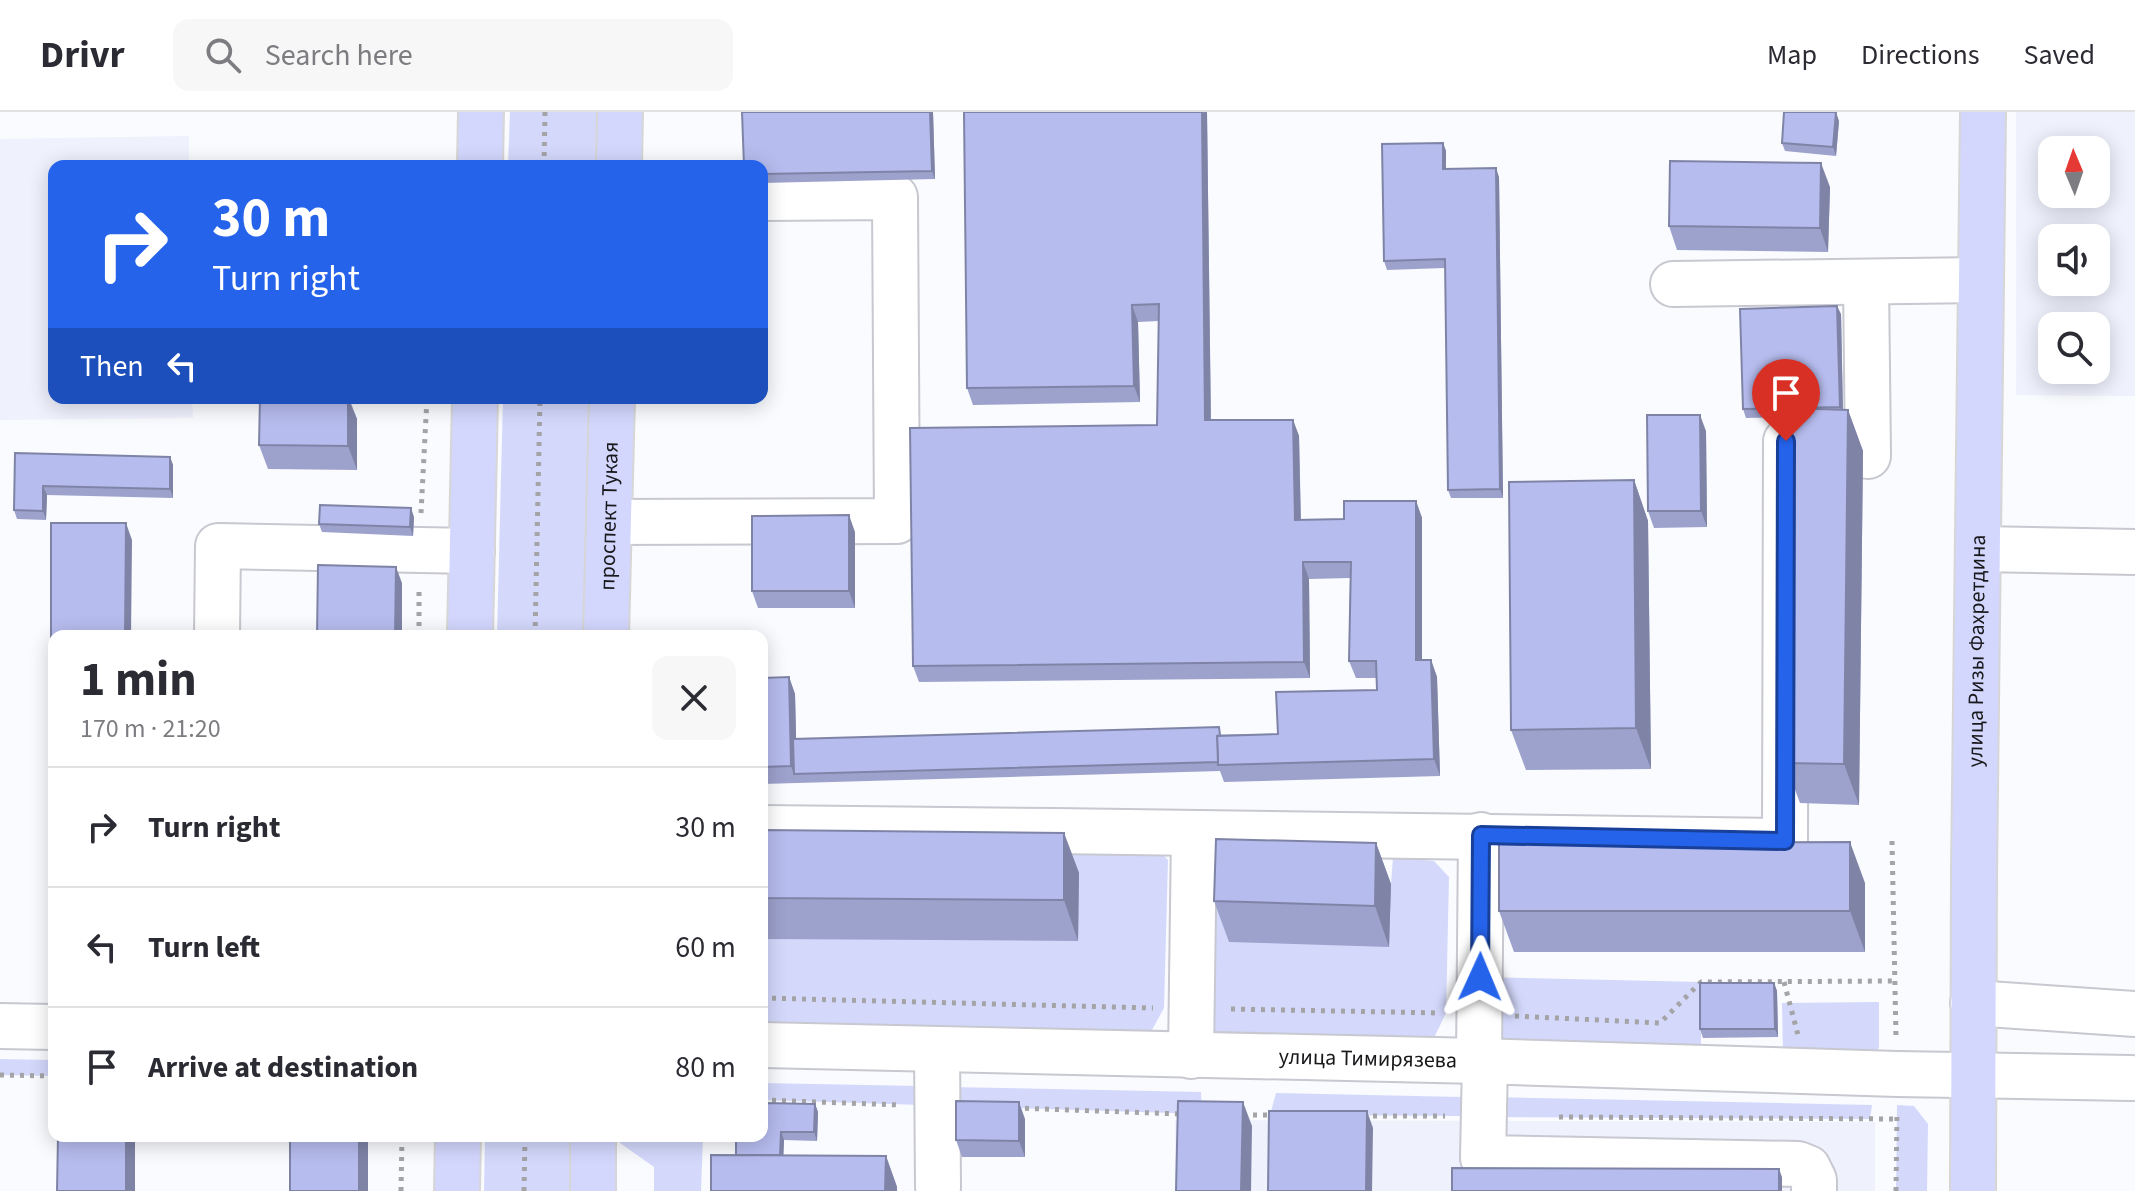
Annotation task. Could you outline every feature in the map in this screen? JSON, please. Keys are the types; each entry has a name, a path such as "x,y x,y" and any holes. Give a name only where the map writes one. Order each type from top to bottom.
{"main road":[{"path":"480,160 481,112"},
{"path":"619,160 620,112"},
{"name":"улица Ризы Фахретдина","path":"1973,1191 1983,112"},
{"path":"470,630 475,404"},
{"name":"проспект Тукая","path":"606,630 612,404"},
{"path":"457,1191 458,1142"},
{"path":"593,1142 593,1191"}],"street":[{"path":"609,522 897,521 895,197 768,198"},
{"path":"1673,284 1981,280"},
{"path":"1866,282 1868,456"},
{"path":"768,828 1785,841 1786,441"},
{"path":"217,630 218,546 472,551"},
{"path":"1978,549 2135,552"},
{"path":"1191,1056 1194,834"},
{"path":"1481,835 1483,1158 1798,1164 1808,1168 1814,1180 1814,1191"},
{"path":"1973,1003 2135,1014"},
{"path":"0,1026 48,1027"},
{"name":"улица Тимирязева","path":"768,1045 2131,1078"},
{"path":"937,1049 938,1187"}],"path":[{"path":"544,160 545,112"},
{"path":"535,630 540,404"},
{"path":"1883,1036 1897,1037 1892,841"},
{"path":"768,998 1480,1014 1660,1023 1701,982 1896,981"},
{"path":"1784,982 1798,1035 1812,1035"},
{"path":"0,1075 48,1076"},
{"path":"768,1100 938,1106"},
{"path":"1896,1191 1897,1105"},
{"path":"1012,1108 1186,1114"},
{"path":"1241,1115 1286,1115"},
{"path":"1350,1116 1483,1117"},
{"path":"1552,1117 1897,1119"},
{"path":"401,1191 402,1142"},
{"path":"524,1191 525,1142"}],"shaded area":[{"path":"510,112 606,112 605,160 508,160"},
{"path":"2016,112 2135,112 2135,396 2016,395"},
{"path":"189,136 189,160 48,160 48,404 192,404 193,418 0,420 0,139"},
{"path":"503,404 600,404 594,630 497,630"},
{"path":"768,844 1155,846 1168,860 1164,1008 1146,1041 768,1034"},
{"path":"1393,857 1434,861 1449,877 1446,1013 1430,1046 1206,1042 1201,895 1391,884"},
{"path":"1480,977 1701,982 1701,1053 1479,1047"},
{"path":"1879,1002 1879,1048 1870,1056 1783,1055 1782,1003"},
{"path":"0,1059 48,1060 48,1076 0,1075"},
{"path":"768,1083 919,1086 921,1105 768,1100"},
{"path":"949,1087 1201,1092 1202,1114 949,1106"},
{"path":"1276,1093 1462,1097 1462,1116 1270,1115"},
{"path":"1491,1097 1872,1105 1870,1119 1488,1117"},
{"path":"1897,1105 1914,1106 1928,1124 1927,1191 1896,1191"},
{"path":"1175,1120 1875,1122 1875,1191 1175,1191"},
{"path":"485,1142 576,1142 575,1191 484,1191"},
{"path":"703,1142 701,1191 654,1191 654,1167 620,1143"}],"building":[{"path":"742,112 930,112 932,171 768,174 768,160 744,160"},
{"path":"964,112 1202,112 1205,420 1293,420 1295,520 1344,519 1344,501 1416,501 1416,660 1431,660 1434,759 1218,765 1217,736 1278,734 1276,692 1377,690 1376,661 1349,661 1351,562 1303,562 1304,662 913,666 910,428 1157,425 1159,304 1132,305 1134,386 967,388"},
{"path":"1784,112 1836,112 1833,147 1782,143"},
{"path":"1443,143 1443,169 1496,168 1500,489 1448,490 1445,259 1384,261 1382,144"},
{"path":"1670,161 1821,163 1820,228 1669,226"},
{"path":"1837,306 1840,407 1743,409 1740,309"},
{"path":"260,404 348,404 348,446 259,445"},
{"path":"1788,408 1848,410 1844,764 1785,763"},
{"path":"1647,415 1700,415 1701,511 1648,511"},
{"path":"15,453 170,457 170,489 43,486 43,511 14,510"},
{"path":"1634,480 1636,728 1511,730 1509,482"},
{"path":"320,505 411,508 410,527 319,524"},
{"path":"849,515 849,591 752,591 752,516"},
{"path":"51,523 126,523 125,630 51,630"},
{"path":"318,565 396,567 395,630 317,630"},
{"path":"789,677 791,766 768,767 768,678"},
{"path":"1219,727 1218,762 794,774 793,739"},
{"path":"768,830 1064,833 1064,900 768,898"},
{"path":"1216,839 1376,843 1375,906 1214,901"},
{"path":"1850,842 1850,911 1499,911 1499,843"},
{"path":"1700,983 1774,983 1775,1029 1700,1029"},
{"path":"956,1101 1019,1102 1019,1141 956,1140"},
{"path":"1178,1101 1243,1102 1241,1191 1176,1191"},
{"path":"768,1103 815,1104 814,1132 781,1132 780,1155 736,1155 736,1142 768,1142"},
{"path":"1269,1111 1367,1111 1366,1191 1268,1191"},
{"path":"58,1142 126,1142 126,1191 57,1191"},
{"path":"290,1142 359,1142 359,1191 290,1191"},
{"path":"711,1155 886,1156 885,1191 711,1191"},
{"path":"1452,1168 1779,1169 1779,1191 1452,1191"}],"route":[{"path":"1480,977 1481,835 1785,841 1786,441"}]}
